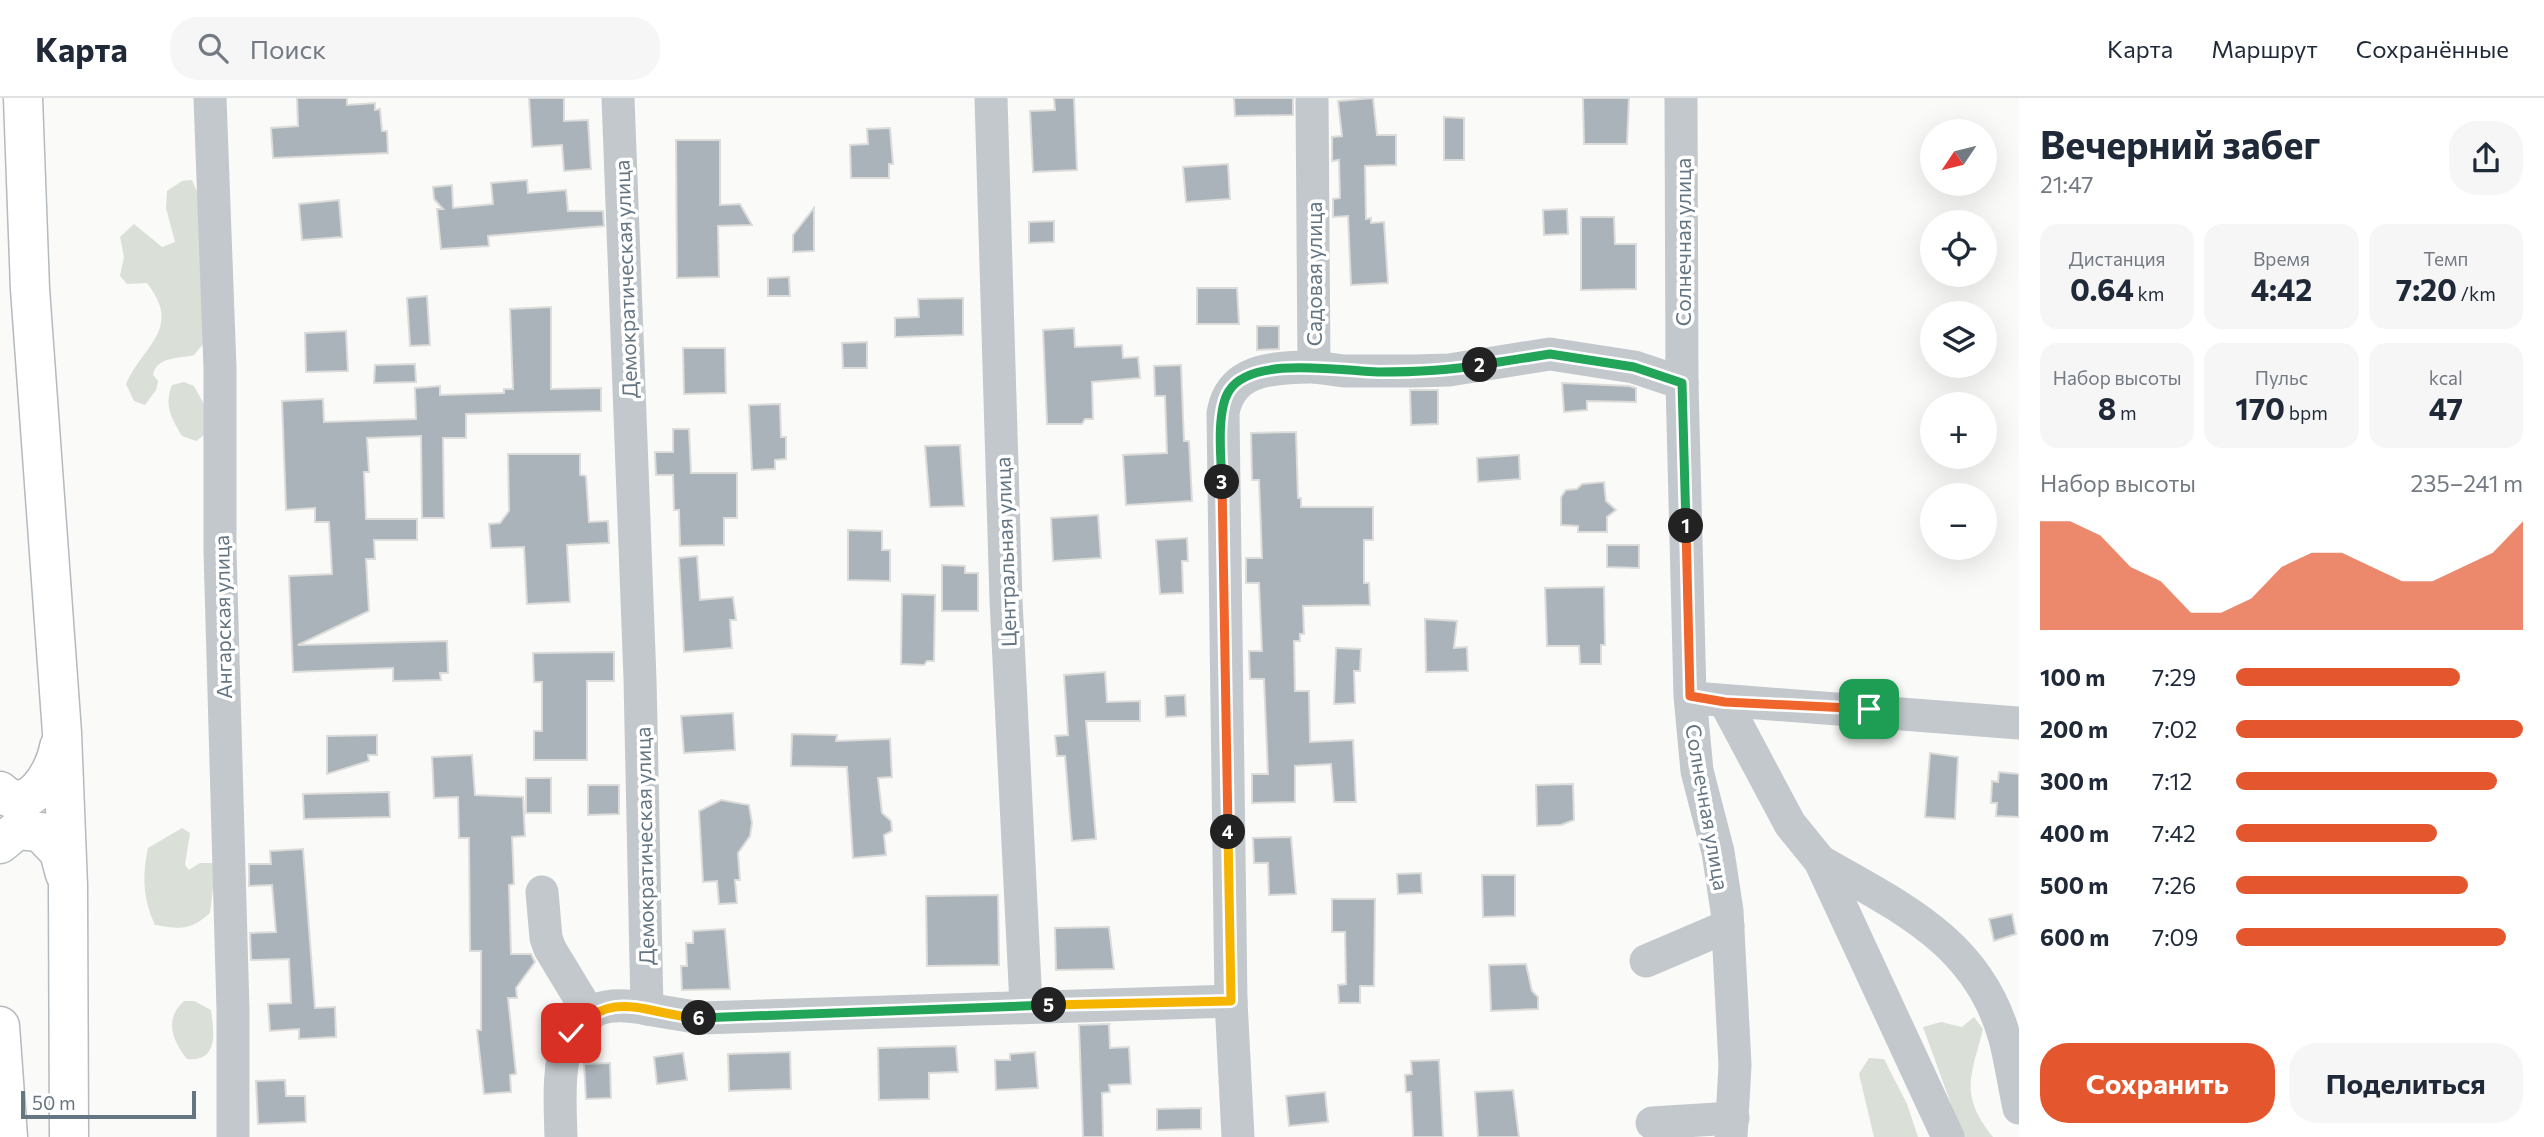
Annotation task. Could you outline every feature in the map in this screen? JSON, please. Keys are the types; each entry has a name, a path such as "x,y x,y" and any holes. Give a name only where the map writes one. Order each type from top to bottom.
{"main road":[{"path":"23,98 31,316 62,733 68,886 69,1137"},
{"path":"0,791 6,797 19,800 42,786 57,761 62,733"},
{"path":"0,844 17,830 40,832 59,852 68,886"},
{"path":"0,1026 8,1137"}],"street":[{"name":"Ангарская улица","path":"210,98 220,368 220,551 233,997 233,1137"},
{"name":"Демократическая улица","path":"618,98 640,679 647,1009"},
{"name":"Центральная улица","path":"991,98 1006,600 1026,1006"},
{"name":"Садовая улица","path":"1238,1137 1231,1001 1223,413 1228,392 1237,382 1263,372 1314,367 1312,98"},
{"name":"Солнечная улица","path":"1681,98 1682,383 1690,696 1696,761 1718,852 1728,926 1735,1065 1732,1128"},
{"path":"1314,367 1344,371 1414,372 1449,370 1550,354 1634,367 1682,383"},
{"path":"1690,696 1725,702 1857,708 2019,723"},
{"path":"1725,702 1790,824 1820,861 1948,1137"},
{"path":"1820,861 1929,927 1955,948 1986,992 2012,1037 2019,1108"},
{"path":"542,892 546,938 550,949 590,1015"},
{"path":"1646,961 1728,926"},
{"path":"561,1137 561,1055 571,1033 590,1015 612,1005 625,1004 701,1018 1231,1001"},
{"path":"1652,1123 1732,1128"}],"shaded area":[{"path":"192,180 198,194 204,343 194,355 169,359 159,364 153,375 158,381 156,390 145,405 134,401 126,384 156,336 161,325 161,313 157,299 147,283 127,284 120,276 124,257 120,237 134,224 162,247 175,242 166,208 167,191 182,181"},
{"path":"184,382 194,386 204,404 204,435 196,441 182,436 170,411 172,385"},
{"path":"182,828 190,833 185,865 189,870 200,863 217,863 219,870 213,888 210,913 191,926 155,925 145,887 148,848"},
{"path":"184,1001 194,1001 211,1010 212,1044 205,1056 197,1059 187,1059 172,1030 174,1015"},
{"path":"1974,1017 1983,1029 1972,1073 1972,1097 1975,1109 1993,1137 1963,1137 1923,1027 1941,1022 1962,1027"},
{"path":"1869,1058 1884,1059 1907,1104 1918,1137 1874,1137 1859,1074"}],"building":[{"path":"297,98 347,98 347,105 375,103 375,110 380,109 382,131 387,131 388,153 273,158 271,128 298,126"},
{"path":"529,98 564,98 564,121 588,120 591,169 564,171 562,145 532,147"},
{"path":"1054,98 1074,98 1077,170 1033,172 1030,111 1055,110"},
{"path":"1234,98 1293,98 1293,115 1235,116"},
{"path":"1373,98 1377,135 1396,135 1396,165 1365,166 1366,219 1371,218 1371,223 1384,222 1388,283 1351,285 1348,216 1333,217 1333,199 1340,198 1339,160 1332,161 1332,137 1342,136 1338,101"},
{"path":"1583,98 1629,98 1627,144 1584,144"},
{"path":"1444,117 1464,118 1464,160 1444,160"},
{"path":"890,128 893,164 889,164 889,178 851,178 850,145 868,144 867,129"},
{"path":"676,140 720,140 720,205 740,204 752,225 718,226 719,277 677,278"},
{"path":"1228,164 1230,199 1186,202 1183,167"},
{"path":"527,180 528,193 566,190 568,211 603,211 604,226 488,236 489,246 441,249 437,209 443,209 434,199 433,187 452,185 453,208 493,204 491,183"},
{"path":"339,200 342,237 302,240 299,204"},
{"path":"814,208 814,251 793,252 793,235"},
{"path":"1567,209 1568,234 1544,235 1543,210"},
{"path":"1581,217 1614,217 1615,244 1636,244 1636,289 1581,290"},
{"path":"1054,221 1054,242 1029,243 1029,222"},
{"path":"789,277 790,296 768,296 768,278"},
{"path":"1197,288 1237,288 1239,324 1197,324"},
{"path":"427,296 430,345 410,346 407,298"},
{"path":"963,298 963,335 895,337 895,318 919,317 918,299"},
{"path":"551,307 551,389 601,388 601,411 466,414 466,438 443,438 444,518 422,518 421,436 367,438 369,472 364,472 366,519 417,519 417,540 374,540 375,559 366,559 369,611 298,645 447,641 448,673 440,673 441,680 393,681 393,668 293,672 289,576 332,574 329,522 315,522 315,508 286,510 282,401 323,399 324,422 416,419 415,388 440,386 440,395 504,393 504,389 513,389 510,309"},
{"path":"1257,326 1279,326 1279,349 1257,350"},
{"path":"1074,328 1075,347 1122,345 1123,358 1138,357 1140,378 1092,382 1093,419 1085,419 1082,424 1047,424 1043,330"},
{"path":"346,331 348,371 306,372 305,333"},
{"path":"867,342 867,368 843,368 842,343"},
{"path":"683,348 725,348 726,393 684,394"},
{"path":"415,364 416,382 374,383 375,365"},
{"path":"1181,365 1184,441 1189,441 1192,501 1126,505 1123,455 1167,453 1165,396 1155,396 1154,366"},
{"path":"1562,383 1629,386 1636,388 1636,402 1587,401 1587,410 1564,412"},
{"path":"1410,390 1438,390 1438,424 1411,425"},
{"path":"780,404 781,437 786,437 786,459 775,460 775,469 752,470 749,405"},
{"path":"673,429 689,429 691,473 737,473 737,518 724,518 724,545 680,546 679,510 674,510 673,475 656,475 655,452 673,452"},
{"path":"1296,432 1298,498 1301,498 1301,507 1373,507 1373,540 1364,540 1364,583 1369,583 1370,605 1303,606 1304,634 1300,634 1300,641 1294,641 1295,691 1309,691 1310,742 1353,740 1356,802 1334,802 1331,764 1295,766 1295,802 1252,803 1252,774 1268,774 1264,679 1250,679 1249,651 1262,651 1259,583 1246,583 1246,558 1262,558 1259,480 1252,480 1251,433"},
{"path":"960,445 964,506 930,507 925,446"},
{"path":"508,454 580,454 580,475 586,476 589,522 608,521 609,543 567,545 570,602 527,604 524,547 491,548 489,524 500,523 509,511"},
{"path":"1519,455 1520,479 1478,482 1477,458"},
{"path":"1604,482 1606,501 1616,510 1607,517 1607,532 1578,532 1578,526 1561,525 1561,497 1566,490 1577,489 1582,484"},
{"path":"1098,515 1101,558 1053,561 1051,518"},
{"path":"848,530 882,531 882,550 890,550 890,581 848,580"},
{"path":"1187,538 1188,561 1182,561 1183,593 1160,594 1156,540"},
{"path":"1607,545 1639,545 1639,568 1607,567"},
{"path":"697,556 700,600 733,597 736,620 730,620 732,648 684,652 679,558"},
{"path":"942,565 965,566 965,573 978,573 978,611 942,611"},
{"path":"1604,587 1605,645 1601,645 1601,664 1580,664 1579,646 1547,646 1545,588"},
{"path":"902,594 935,595 934,661 927,661 924,665 901,664"},
{"path":"1425,619 1457,621 1454,648 1467,647 1468,671 1426,672"},
{"path":"1336,648 1361,649 1360,671 1354,671 1355,703 1334,704"},
{"path":"614,652 614,681 587,681 587,760 534,760 534,731 542,731 542,682 534,682 533,653"},
{"path":"1105,672 1107,702 1140,701 1140,721 1086,721 1096,839 1072,841 1065,756 1057,756 1055,736 1068,735 1064,675"},
{"path":"1185,695 1186,716 1166,717 1165,696"},
{"path":"733,713 735,750 684,753 681,716"},
{"path":"792,734 837,735 836,741 890,739 892,777 878,778 882,813 891,821 892,831 884,835 886,855 853,858 847,767 791,766"},
{"path":"377,735 377,755 368,755 369,761 327,774 327,736"},
{"path":"1930,753 1958,757 1955,819 1925,817"},
{"path":"472,755 475,795 523,797 525,836 512,837 514,884 509,885 511,954 531,954 535,962 516,988 517,998 508,998 516,1074 510,1075 511,1092 484,1094 477,1030 481,1030 481,951 470,951 469,838 459,838 458,797 434,798 432,757"},
{"path":"1999,772 2019,774 2019,817 1996,816 1997,803 1991,803 1992,781 1998,782"},
{"path":"526,778 551,778 551,813 526,813"},
{"path":"1573,784 1574,820 1561,825 1537,826 1536,785"},
{"path":"588,785 619,785 619,814 588,815"},
{"path":"389,792 390,817 304,819 303,794"},
{"path":"721,800 749,805 752,823 750,836 738,853 740,880 735,880 737,903 719,904 717,881 703,882 699,811"},
{"path":"1291,837 1296,894 1269,895 1268,863 1254,863 1253,838"},
{"path":"303,849 315,1008 335,1007 336,1037 299,1039 299,1029 270,1031 268,1004 291,1003 289,959 251,960 250,933 276,932 272,885 249,886 249,864 271,864 270,851"},
{"path":"1421,873 1422,893 1398,894 1397,874"},
{"path":"1482,875 1515,875 1515,916 1483,917"},
{"path":"998,895 999,965 927,966 926,896"},
{"path":"1332,899 1375,899 1374,986 1360,986 1360,1003 1339,1003 1338,985 1346,984 1345,932 1332,932"},
{"path":"2012,914 2016,934 1994,941 1989,919"},
{"path":"1109,927 1114,969 1056,970 1055,928"},
{"path":"725,929 730,989 682,990 681,966 687,966 686,943 693,943 693,931"},
{"path":"1526,964 1532,991 1538,997 1538,1009 1491,1011 1489,965"},
{"path":"1109,1024 1110,1048 1129,1047 1131,1084 1109,1085 1110,1092 1102,1093 1103,1137 1083,1137 1079,1025"},
{"path":"956,1046 958,1072 929,1073 929,1099 879,1100 878,1048"},
{"path":"790,1052 791,1089 729,1091 728,1054"},
{"path":"1035,1052 1038,1088 996,1090 995,1060 1010,1060 1010,1054"},
{"path":"683,1053 687,1080 657,1084 654,1057"},
{"path":"1439,1060 1443,1137 1413,1137 1411,1092 1406,1092 1405,1075 1412,1074 1411,1061"},
{"path":"610,1063 611,1098 586,1099 584,1064"},
{"path":"285,1080 286,1096 305,1096 306,1122 258,1124 256,1081"},
{"path":"1513,1090 1519,1137 1478,1137 1475,1092"},
{"path":"1325,1092 1328,1122 1289,1126 1286,1096"},
{"path":"1201,1108 1201,1129 1157,1130 1157,1109"}],"route":[{"path":"571,1033 590,1015 601,1009 625,1004 683,1017 701,1018 1231,1001 1221,446 1223,413 1228,392 1237,382 1263,372 1314,367 1376,372 1449,370 1550,354 1586,362 1634,367 1682,383 1690,696 1725,702 1869,709"}]}
